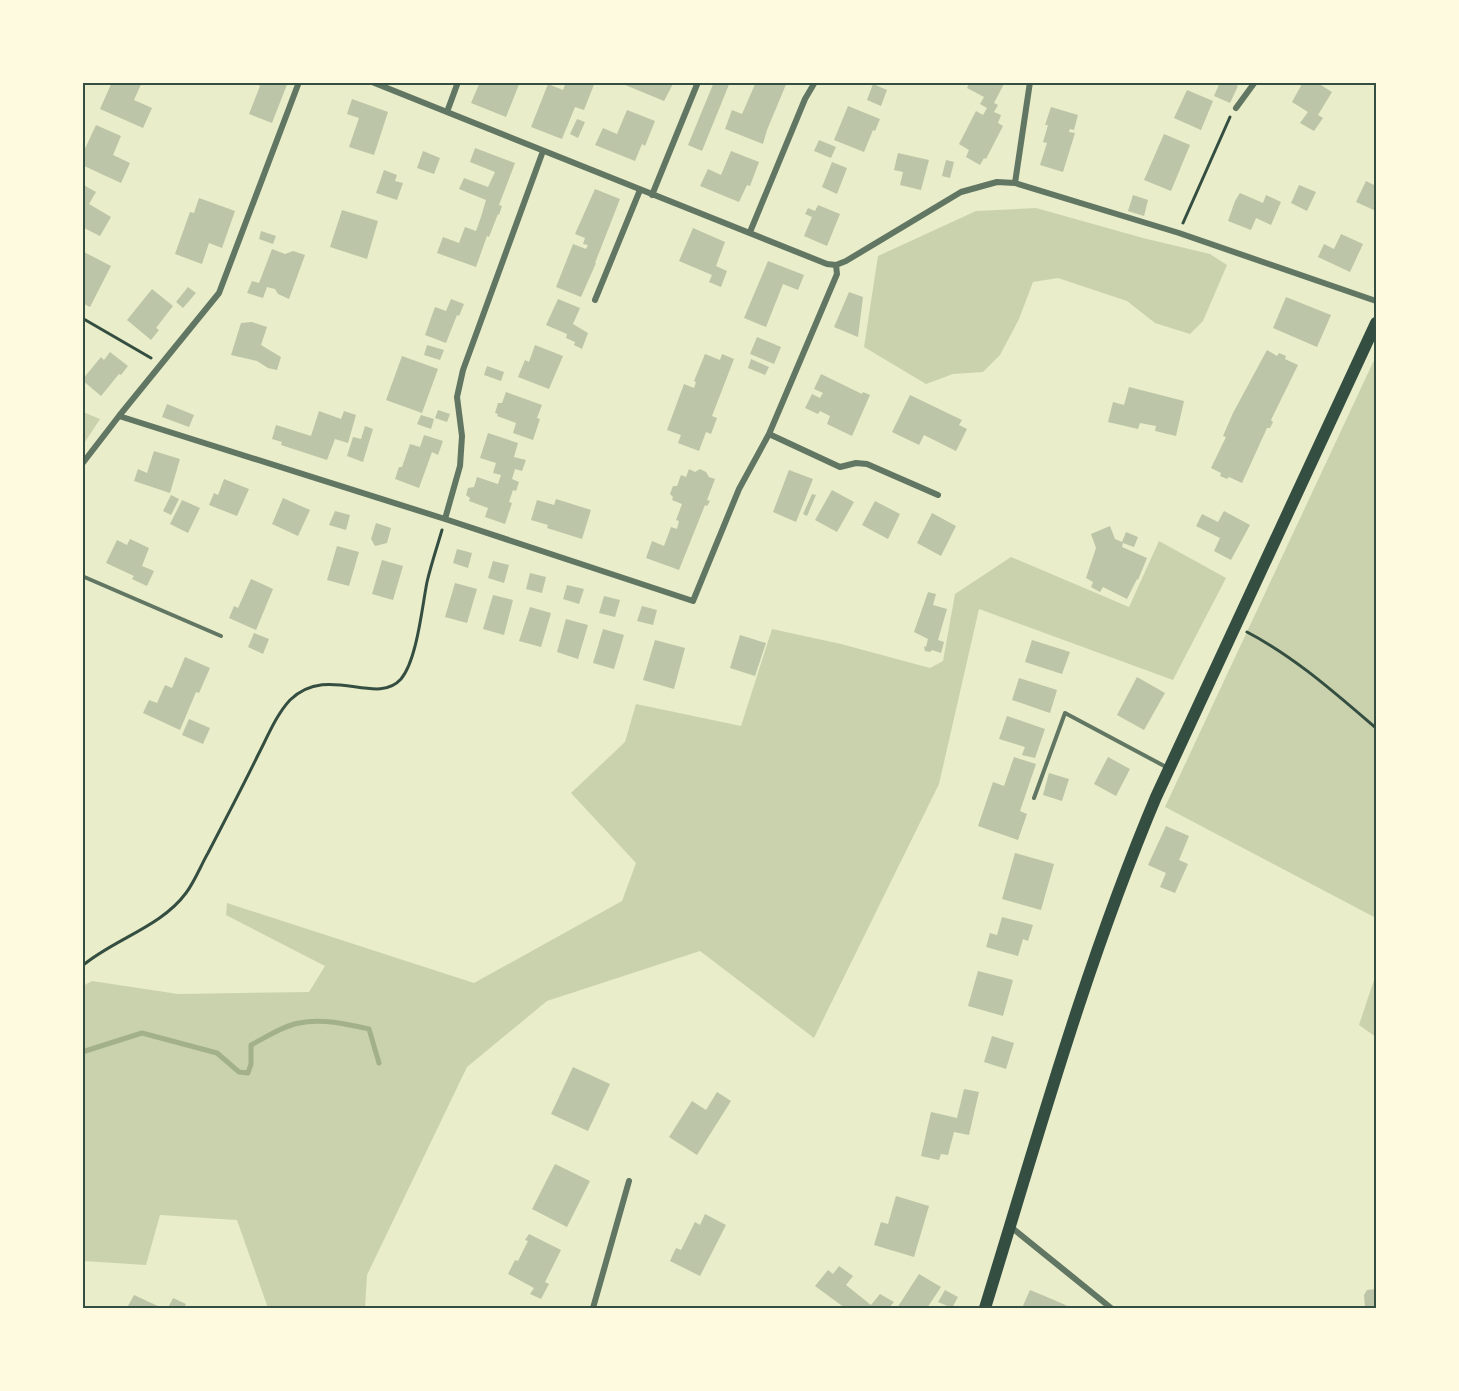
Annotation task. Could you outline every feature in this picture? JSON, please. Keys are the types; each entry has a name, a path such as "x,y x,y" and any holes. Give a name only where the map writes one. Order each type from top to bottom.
{"main road":[{"path":"985,1308 1080,998 1128,862 1235,625 1377,323"}],"street":[{"path":"82,464 219,293 299,82"},
{"path":"372,82 827,264 837,265 962,192 997,182 1015,183 1179,233 1377,301"},
{"path":"447,112 458,82"},
{"path":"652,195 698,82"},
{"path":"750,232 815,82"},
{"path":"1015,183 1030,82"},
{"path":"1236,108 1255,82"},
{"path":"445,519 460,466 462,436 457,397 462,370 543,151"},
{"path":"595,300 640,190"},
{"path":"119,416 445,519 693,601 739,489 769,434 837,274 837,265"},
{"path":"769,434 840,467 856,463 867,464 938,495"},
{"path":"593,1308 629,1181"},
{"path":"1010,1227 1111,1308"}],"lane":[{"path":"82,576 221,636"},
{"path":"1034,798 1065,713 1169,768"}],"path":[{"path":"1179,233 1225,123 1236,108"},
{"path":"82,318 161,364"},
{"path":"82,966 164,914 186,893 274,724 290,701 304,690 322,684 342,684 376,690 391,686 401,678 411,657 428,580 445,519"},
{"path":"1235,625 1265,641 1317,678 1377,728"}],"green space":[{"path":"1036,208 1210,254 1227,265 1203,321 1190,334 1155,323 1127,301 1058,278 1033,282 1019,319 1000,355 983,372 953,374 926,384 864,347 878,256 976,211"},
{"path":"1376,356 1376,918 1165,807"},
{"path":"83,412 100,419 83,445"},
{"path":"1159,541 1226,578 1173,680 979,609 939,784 814,1038 700,951 547,1001 467,1067 367,1275 365,1308 268,1308 237,1220 160,1215 146,1265 83,1261 83,986 92,981 178,994 309,992 325,966 226,915 227,903 474,983 622,901 636,863 571,793 625,742 636,704 741,726 772,629 841,644 930,668 943,661 955,594 1011,557 1129,607"},
{"path":"1376,974 1376,1037 1359,1025"}],"building":[{"path":"112,82 142,82 134,100 152,108 143,128 100,109"},
{"path":"253,82 288,82 272,123 249,114 260,86"},
{"path":"480,82 491,85 492,82 520,82 506,117 471,103"},
{"path":"566,82 595,82 584,110 575,107 562,139 531,127 548,84 563,90"},
{"path":"618,82 674,82 664,101"},
{"path":"714,82 730,82 702,151 688,145"},
{"path":"756,82 787,82 763,144 725,129 732,110 742,114"},
{"path":"970,82 1005,82 994,103 998,105 994,112 1001,115 998,123 1003,126 986,159 984,158 980,165 966,157 969,150 959,144 976,111 983,115 987,108 980,104 984,97 967,88"},
{"path":"1220,82 1230,82 1238,86 1230,103 1214,96"},
{"path":"1303,82 1316,82 1332,92 1318,115 1323,118 1314,131 1300,123 1308,112 1292,102"},
{"path":"873,84 887,90 881,106 867,100"},
{"path":"1187,90 1213,101 1201,130 1174,118"},
{"path":"352,99 388,112 374,155 349,147 359,118 347,114"},
{"path":"848,106 880,119 864,152 834,140"},
{"path":"1051,107 1078,115 1074,130 1070,129 1069,132 1075,133 1063,172 1040,165 1047,143 1043,142 1048,125 1045,125"},
{"path":"627,110 655,121 645,146 642,144 635,161 595,145 603,128 617,134"},
{"path":"577,119 585,122 578,138 570,134"},
{"path":"96,125 121,136 113,155 130,163 121,183 82,165 82,155"},
{"path":"1164,134 1190,145 1171,191 1144,180"},
{"path":"819,140 836,147 831,158 814,151"},
{"path":"475,148 515,163 499,205 502,206 499,215 489,237 487,236 476,267 437,253 443,237 459,243 465,227 476,231 486,200 459,189 464,178 488,187 495,172 470,162"},
{"path":"423,151 440,158 434,174 417,168"},
{"path":"731,151 759,162 750,186 747,185 739,202 700,186 708,169 721,175"},
{"path":"898,153 929,160 921,190 900,185 903,172 894,170"},
{"path":"946,160 954,162 950,178 942,176"},
{"path":"832,162 847,168 837,194 822,187"},
{"path":"384,170 397,175 395,181 403,183 397,200 376,193"},
{"path":"1366,181 1376,186 1376,211 1356,202"},
{"path":"82,184 96,192 89,204 111,217 100,236 82,227"},
{"path":"1299,185 1316,192 1307,211 1291,203"},
{"path":"595,189 620,199 581,297 556,287 573,244 586,249 588,245 583,244 585,238 575,234"},
{"path":"1240,193 1263,203 1266,195 1281,202 1271,225 1256,218 1251,230 1228,221"},
{"path":"1133,195 1148,200 1144,216 1128,211"},
{"path":"199,198 235,211 222,248 209,243 202,264 175,254 190,212 194,213"},
{"path":"818,205 840,214 827,246 804,236 812,217 805,214 808,208 815,211"},
{"path":"342,210 378,221 367,259 330,247"},
{"path":"693,228 725,242 716,266 727,271 721,287 709,282 712,275 679,261"},
{"path":"261,231 276,236 273,244 259,239"},
{"path":"1341,234 1363,244 1350,272 1318,257 1324,244 1334,249"},
{"path":"272,249 285,254 293,251 305,255 289,299 278,294 275,289 267,287 263,298 247,293 252,281 259,283"},
{"path":"84,252 111,266 90,307 82,303"},
{"path":"768,261 804,275 798,290 783,284 766,327 744,318"},
{"path":"188,287 196,293 183,308 176,302"},
{"path":"152,289 173,306 156,328 159,330 151,340 127,320"},
{"path":"849,292 863,297 858,337 834,327"},
{"path":"1286,297 1331,315 1317,347 1273,328"},
{"path":"451,299 464,304 446,343 425,335 435,307 446,311"},
{"path":"558,299 580,308 573,324 588,333 582,349 574,345 575,342 566,338 567,334 546,325"},
{"path":"252,322 267,327 261,345 281,357 277,370 268,368 257,361 231,355 241,323"},
{"path":"757,337 781,347 774,364 750,354"},
{"path":"427,345 444,350 440,360 424,355"},
{"path":"535,345 563,356 549,389 518,377 525,360 529,362"},
{"path":"1267,350 1277,356 1279,353 1286,356 1285,359 1298,365 1271,420 1273,422 1270,428 1267,428 1242,483 1220,476 1221,473 1211,468 1226,437 1223,436 1233,413"},
{"path":"110,352 128,366 101,396 82,380 101,357 104,360"},
{"path":"705,354 720,360 722,354 734,359 712,416 717,418 711,434 706,432 699,451 678,443 681,435 667,430 684,384 694,388 696,382 694,381"},
{"path":"402,356 438,369 422,413 386,400"},
{"path":"751,359 769,367 765,375 748,368"},
{"path":"487,366 504,372 501,381 484,375"},
{"path":"821,374 862,394 863,392 870,395 852,436 827,424 830,416 805,408 812,394 820,398 823,393 814,389"},
{"path":"1129,387 1184,401 1176,436 1155,431 1156,426 1140,423 1138,429 1108,422 1113,402 1124,405"},
{"path":"506,392 542,405 533,440 513,433 516,423 497,416 498,414 495,413 498,403 502,403"},
{"path":"910,395 962,420 959,425 967,429 956,451 924,435 919,445 892,432"},
{"path":"167,404 194,415 189,427 162,417"},
{"path":"438,410 450,414 447,422 435,418"},
{"path":"319,411 341,419 344,411 356,415 348,443 335,439 327,460 281,445 282,442 272,439 276,425 311,436"},
{"path":"421,415 434,419 431,429 417,424"},
{"path":"365,426 373,429 363,462 347,456 353,437 361,439"},
{"path":"488,433 518,443 514,457 526,460 522,471 515,469 512,479 519,482 509,502 512,503 505,524 485,517 488,508 469,501 470,498 466,495 468,488 474,487 477,477 498,484 501,475 493,473 496,463 480,458"},
{"path":"424,435 443,441 438,455 432,452 419,488 395,479 410,444 420,447"},
{"path":"154,451 180,459 170,493 134,481 138,469 147,473"},
{"path":"689,469 695,472 700,469 715,479 707,500 710,501 707,506 705,505 679,570 646,558 652,541 664,546 671,527 677,529 679,521 676,520 682,504 672,500 673,497 670,494 673,486 677,486 681,475 686,477"},
{"path":"789,470 813,479 796,522 773,512"},
{"path":"224,479 249,489 237,516 209,505 214,493 218,495"},
{"path":"832,490 854,502 837,532 815,520"},
{"path":"812,494 816,495 807,516 803,514"},
{"path":"171,495 179,499 171,515 163,511"},
{"path":"283,498 310,510 298,536 272,524"},
{"path":"556,499 591,510 582,539 547,528 548,525 531,520 537,500 554,505"},
{"path":"182,500 200,508 188,533 170,524"},
{"path":"875,501 900,514 888,539 862,525"},
{"path":"335,511 350,515 346,530 329,525"},
{"path":"1224,511 1250,525 1231,560 1214,551 1220,538 1196,526 1202,514 1218,522"},
{"path":"932,513 956,526 941,556 917,543"},
{"path":"376,523 391,528 387,543 375,546 371,539"},
{"path":"1110,526 1115,539 1122,542 1126,532 1138,537 1134,547 1123,543 1122,547 1147,558 1127,599 1103,587 1100,592 1091,587 1093,582 1086,578 1096,548 1091,534"},
{"path":"130,539 149,548 142,566 154,571 147,586 132,579 134,576 106,563 117,540 127,545"},
{"path":"337,546 359,552 349,586 327,580"},
{"path":"457,549 472,553 468,568 453,563"},
{"path":"382,560 403,566 393,600 372,594"},
{"path":"493,561 509,565 504,583 488,578"},
{"path":"530,573 546,577 542,593 526,589"},
{"path":"251,579 273,589 256,630 229,618 234,606 238,608"},
{"path":"455,583 477,589 467,623 445,617"},
{"path":"567,585 584,589 579,604 563,599"},
{"path":"928,592 936,594 933,605 947,609 938,640 944,642 941,653 932,650 925,651 924,646 926,647 928,639 914,632"},
{"path":"493,595 513,600 504,635 483,629"},
{"path":"604,596 620,600 615,617 599,613"},
{"path":"642,606 657,610 653,625 637,621"},
{"path":"530,607 551,613 541,647 519,641"},
{"path":"566,619 588,625 578,659 557,652"},
{"path":"603,629 624,635 614,669 593,663"},
{"path":"254,633 269,639 263,654 248,647"},
{"path":"740,635 766,643 755,676 730,668"},
{"path":"655,640 685,648 674,689 643,680"},
{"path":"1032,640 1070,652 1062,674 1025,662"},
{"path":"185,657 210,668 199,693 196,692 180,730 143,713 149,700 157,703 165,685 172,688"},
{"path":"1137,677 1165,693 1144,730 1117,715"},
{"path":"1019,678 1057,690 1050,713 1012,700"},
{"path":"1007,716 1045,729 1035,758 1022,755 1025,747 999,739"},
{"path":"189,719 210,728 203,744 182,735"},
{"path":"1014,757 1036,764 1020,811 1027,814 1018,840 978,826 993,782 1004,786"},
{"path":"1108,757 1130,769 1116,796 1094,784"},
{"path":"1049,773 1069,779 1062,801 1043,795"},
{"path":"1166,826 1189,836 1179,860 1188,864 1175,893 1160,887 1166,873 1148,865"},
{"path":"1015,853 1054,864 1041,910 1002,899"},
{"path":"1002,917 1033,925 1028,941 1023,939 1018,956 986,947 990,933 997,935"},
{"path":"978,971 1013,980 1003,1016 968,1006"},
{"path":"992,1036 1014,1043 1006,1069 984,1062"},
{"path":"573,1067 610,1084 588,1131 551,1114"},
{"path":"964,1089 979,1092 969,1135 954,1132 948,1155 941,1154 939,1160 921,1156 931,1112 957,1118"},
{"path":"717,1092 731,1101 697,1155 669,1137 692,1101 706,1110"},
{"path":"555,1164 590,1181 567,1227 532,1209"},
{"path":"896,1196 929,1206 914,1257 874,1245 881,1222 888,1224"},
{"path":"705,1214 726,1225 700,1276 670,1261 676,1248 681,1250 695,1222 700,1225"},
{"path":"529,1234 561,1250 545,1282 549,1284 541,1299 530,1294 534,1288 508,1274 515,1260 518,1261"},
{"path":"839,1266 853,1276 846,1285 871,1305 880,1294 894,1302 889,1308 845,1308 815,1286 828,1270 833,1274"},
{"path":"919,1274 941,1287 927,1308 897,1308"},
{"path":"1376,1289 1376,1308 1365,1308 1364,1295 1367,1290"},
{"path":"945,1290 958,1297 952,1308 938,1302"},
{"path":"1030,1290 1054,1300 1072,1308 1022,1308"},
{"path":"134,1295 162,1308 127,1308"},
{"path":"173,1298 186,1304 184,1308 168,1308"}],"waterway":[{"path":"82,1052 142,1033 217,1053 239,1072 248,1073 251,1064 251,1045 293,1024 325,1021 369,1029 379,1063"}]}
